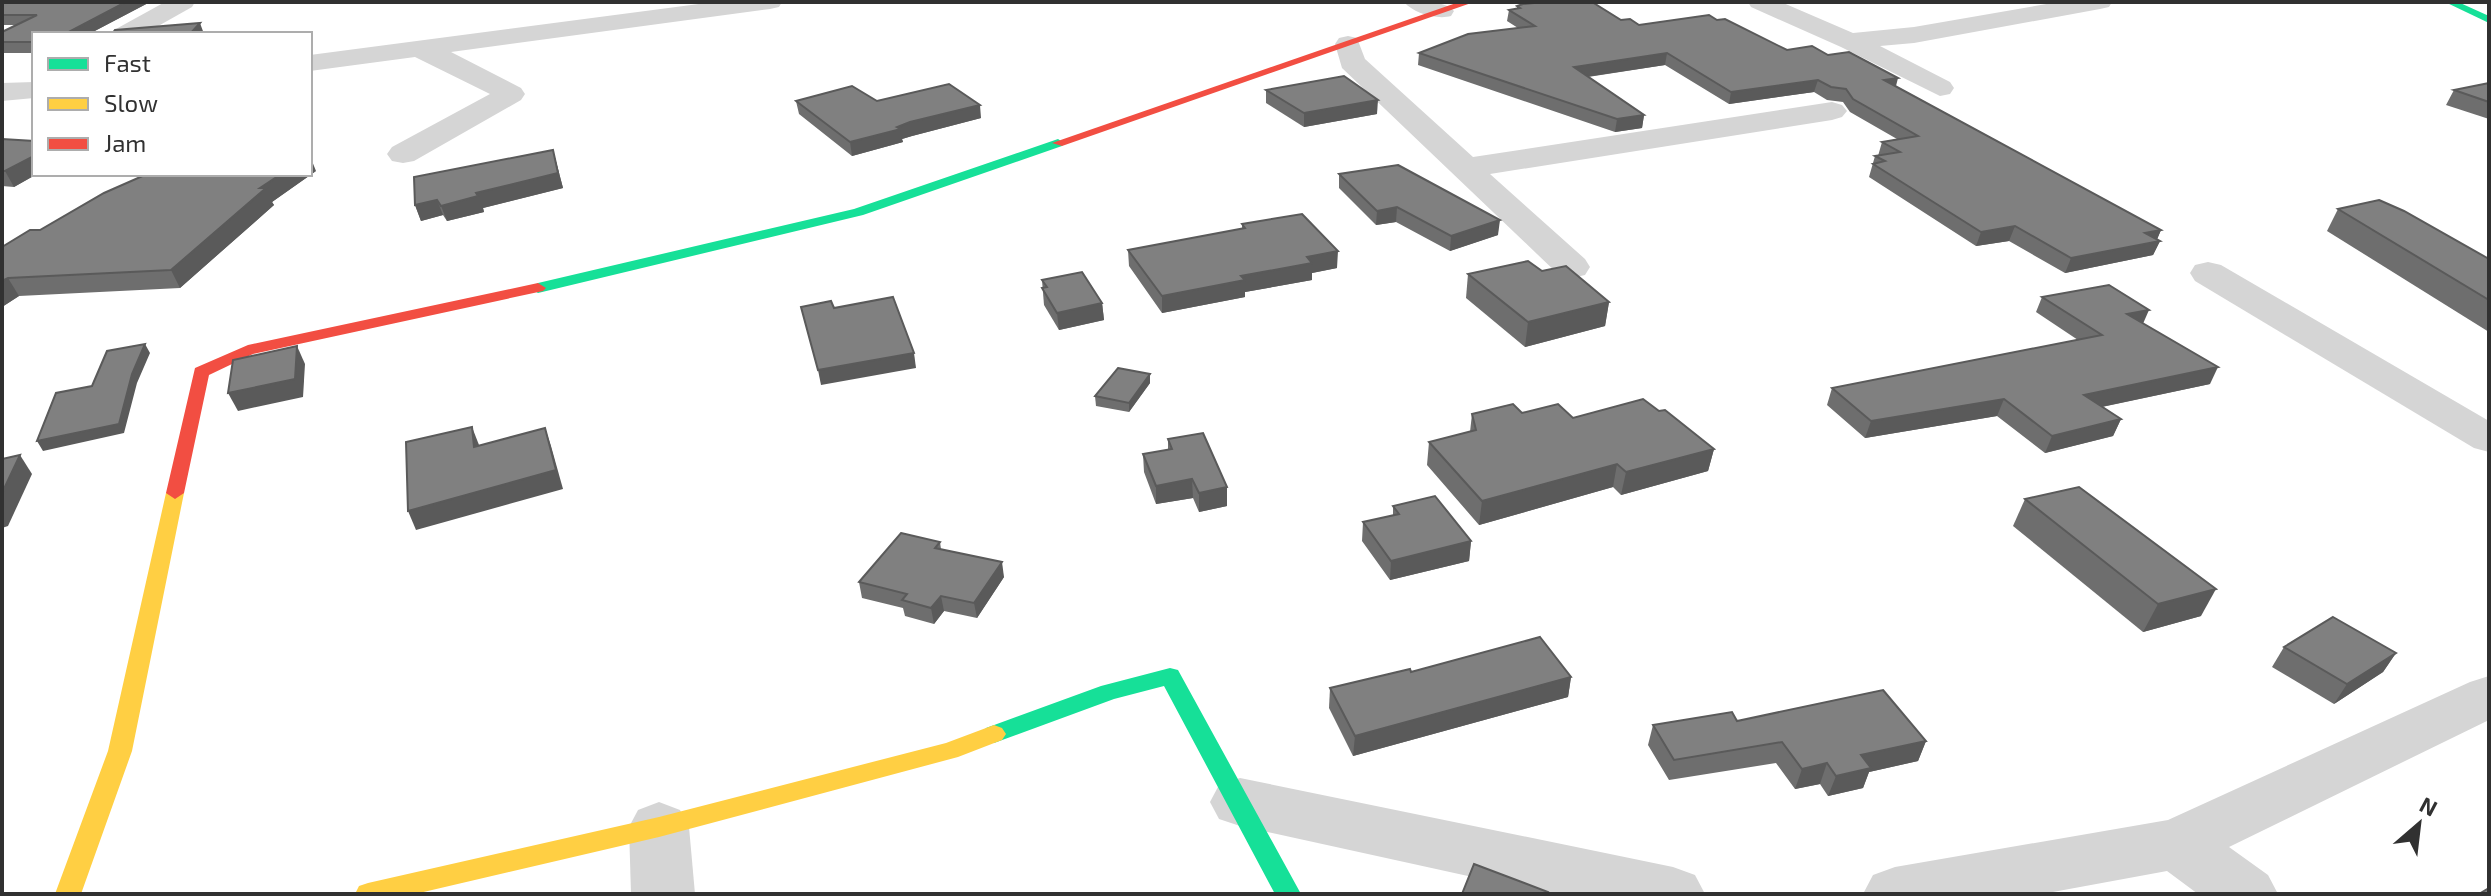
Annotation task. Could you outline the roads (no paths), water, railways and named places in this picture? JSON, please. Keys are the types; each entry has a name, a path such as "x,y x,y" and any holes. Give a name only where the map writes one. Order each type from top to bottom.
{"main road":[{"path":"68,894 120,751 201,372 248,350 484,301 858,212 1469,2"},
{"path":"2450,2 2489,20"},
{"path":"368,894 659,827 950,751 1109,692 1170,676 1288,894"}],"street":[{"path":"129,32 183,2"},
{"path":"527,34 540,27 555,11 552,2"},
{"path":"626,2 643,6 735,7"},
{"path":"312,63 770,2"},
{"path":"1416,2 1442,11"},
{"path":"1760,2 1850,41 1940,88"},
{"path":"1850,41 1914,35 2100,2"},
{"path":"1348,44 1352,62 1572,267"},
{"path":"403,154 511,94 440,57 417,49"},
{"path":"1465,168 1832,111"},
{"path":"2208,273 2489,439"},
{"path":"1895,894 2177,844 2489,696"},
{"path":"1240,802 1673,894"},
{"path":"659,827 663,894"},
{"path":"2177,844 2246,894"}]}
